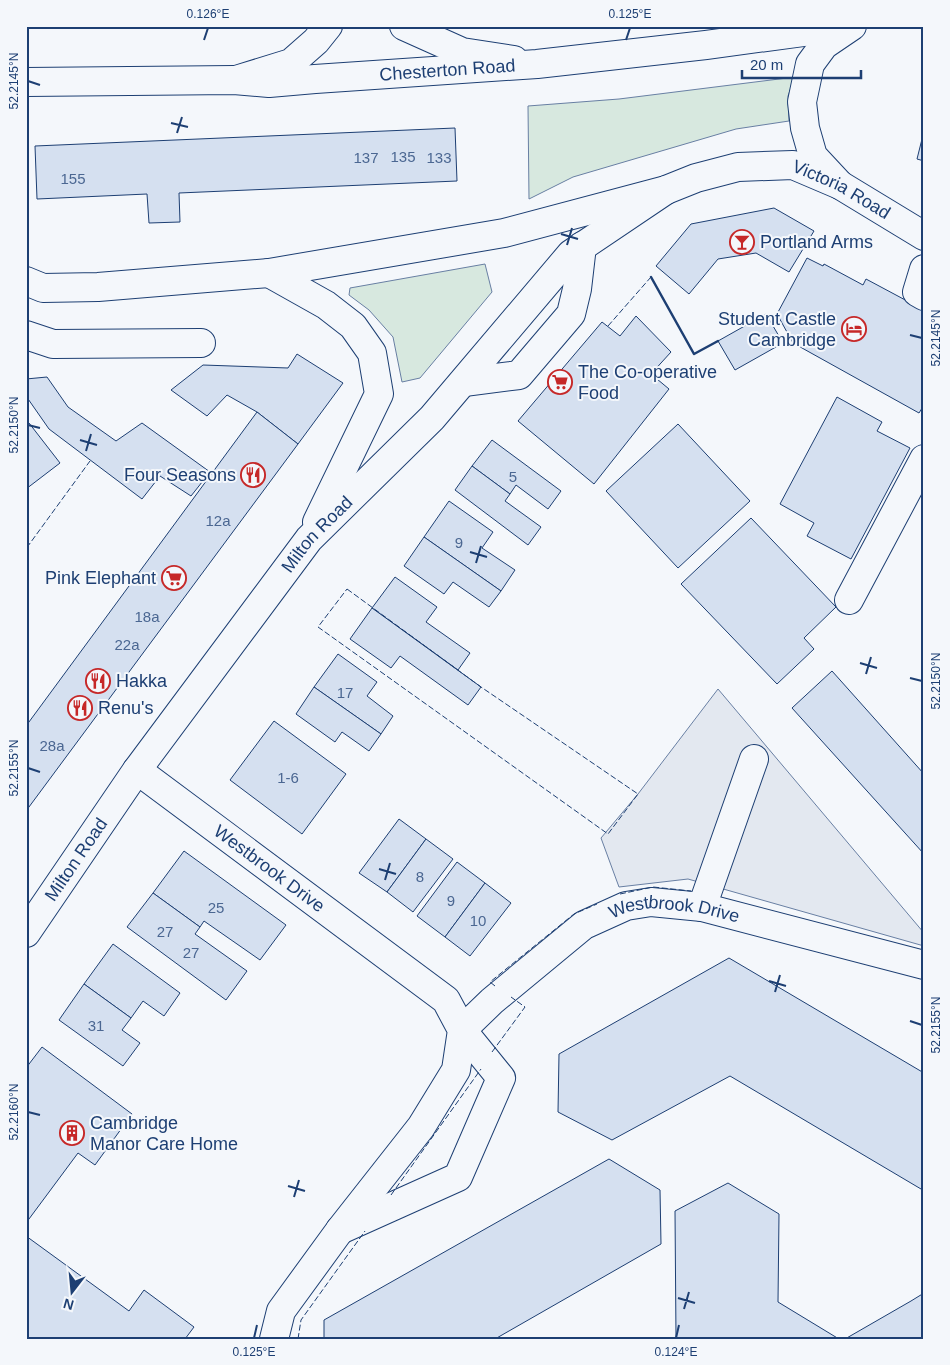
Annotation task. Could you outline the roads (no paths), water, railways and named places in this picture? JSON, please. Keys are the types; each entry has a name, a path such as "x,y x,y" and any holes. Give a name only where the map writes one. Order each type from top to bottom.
{"main road":[{"path":"234,80 291,63 316,41 328,26"},
{"path":"404,26 462,52 536,64"},
{"name":"Chesterton Road","path":"37,83 234,80 269,84 315,79 536,64 708,36 848,26"},
{"path":"840,185 813,156 805,128 802,102 810,64 824,45 852,26"},
{"path":"26,99 37,83"},
{"name":"Victoria Road","path":"666,190 696,178 738,167 792,166 840,185 924,236"},
{"path":"26,281 43,288 98,287 269,273 504,233 666,190"},
{"name":"Milton Road","path":"26,933 137,770 309,539 432,418 571,254 666,190"},
{"path":"464,382 519,375 566,321 571,314 577,289 582,246"},
{"path":"924,269 917,292 924,296"},
{"path":"269,273 326,305 353,326 372,353 379,394 309,539"},
{"path":"26,335 53,344 201,343"},
{"path":"849,600 924,459"},
{"path":"702,907 754,759"},
{"name":"Westbrook Drive","path":"137,770 446,1000 462,1030 492,1001 584,925 626,906 651,902 702,907 924,965"},
{"path":"340,1230 458,1177 501,1078 462,1030"},
{"path":"274,1339 282,1311 340,1230 422,1127 456,1070 462,1030"}],"place":[{"name":"Portland Arms","path":"742,242"},
{"name":"Student Castle Cambridge","path":"854,329"},
{"name":"The Co-operative Food","path":"560,382"},
{"name":"Four Seasons","path":"253,475"},
{"name":"Pink Elephant","path":"174,578"},
{"name":"Hakka","path":"98,681"},
{"name":"Renu's","path":"80,708"},
{"name":"Cambridge Manor Care Home","path":"72,1133"}]}
